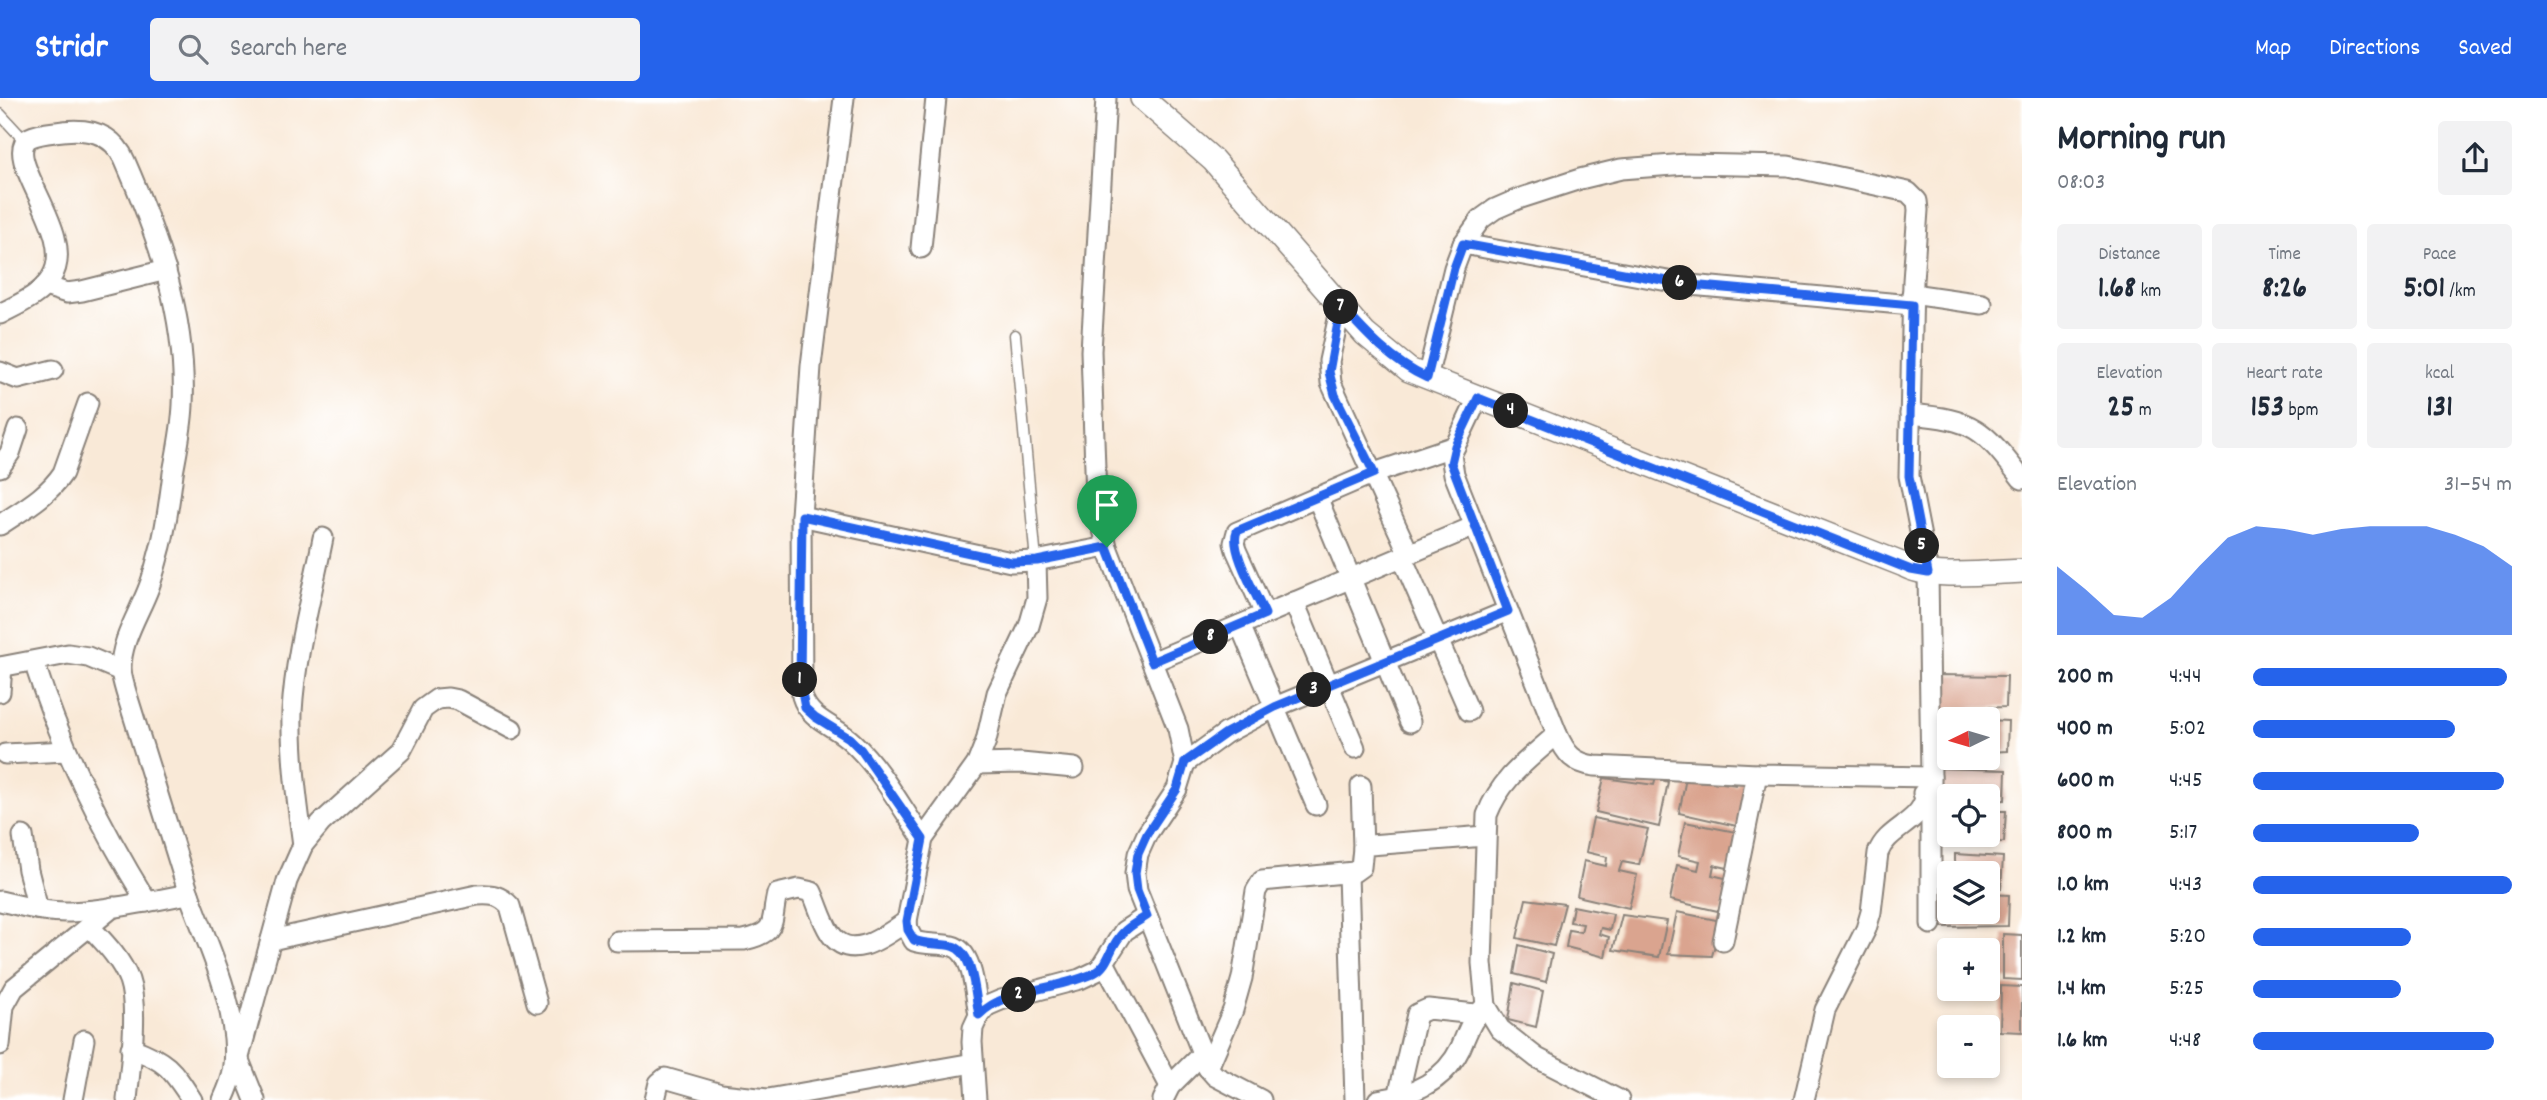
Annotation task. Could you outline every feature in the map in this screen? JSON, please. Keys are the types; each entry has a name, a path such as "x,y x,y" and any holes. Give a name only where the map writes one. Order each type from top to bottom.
{"street":[{"path":"844,98 811,366 802,516 800,682 805,708 849,738 861,750 923,839"},
{"path":"921,248 936,98"},
{"path":"1106,98 1091,351 1097,498 1107,547 1178,729 1185,762 1177,789 1147,834 1138,854 1135,873 1137,890 1205,1061 1215,1076 1261,1100"},
{"path":"1142,98 1213,160 1366,334 1409,370 1911,570 1928,573 2022,571"},
{"path":"0,314 45,286 56,270 58,254 55,235 45,211 22,172 21,149 25,141 41,134 69,129 99,132 113,141 122,154 147,211 174,296 181,343 183,406 162,544 149,586 127,637 121,671 190,894 227,1000 236,1068 255,1100"},
{"path":"1427,378 1454,268 1463,244 1481,219 1494,209 1580,179 1620,169 1686,164 1788,166 1908,192 1914,197 1918,210 1912,299 1909,476 1928,573 1923,776 1931,924"},
{"path":"1463,244 1690,285 1982,304"},
{"path":"45,286 67,293 166,270"},
{"path":"1341,306 1329,372 1335,395 1374,473 1437,640 1469,711"},
{"path":"0,372 18,379 53,370"},
{"path":"1478,398 1455,446 1451,463 1568,756 1583,765 1757,774 1923,776"},
{"path":"0,525 56,484 63,474 88,403"},
{"path":"1910,414 1950,418 1970,425 1995,445 2022,480"},
{"path":"0,467 10,453 18,429"},
{"path":"1265,614 1236,550 1234,536 1242,528 1374,473 1455,446"},
{"path":"1317,497 1409,722"},
{"path":"802,516 999,560 1037,561 1107,547"},
{"path":"1152,662 1475,526"},
{"path":"303,845 296,793 292,710 302,641 323,538"},
{"path":"979,1015 970,968 963,952 952,946 914,940 908,930 907,921 923,839 977,764 986,741 997,693 1034,612 1038,586 1037,561"},
{"path":"1294,602 1355,748"},
{"path":"1185,762 1226,733 1275,707 1508,611"},
{"path":"1240,625 1316,805"},
{"path":"0,692 1,667 52,656 68,654 88,657 121,671"},
{"path":"34,662 67,751 97,817 147,902"},
{"path":"223,1100 236,1068 287,881 303,845 321,822 401,751 423,709 429,703 447,698 458,701 512,729"},
{"path":"1388,1099 1419,1090 1447,1070 1481,1010 1487,815 1503,782 1557,734"},
{"path":"5,754 67,751"},
{"path":"977,764 1021,763 1074,768"},
{"path":"1723,941 1757,774"},
{"path":"1804,1100 1825,1010 1866,929 1881,844 1924,806 1923,776"},
{"path":"1105,964 1166,1093 1205,1061 1233,1010 1242,978 1259,885 1268,879 1348,874 1359,870 1363,848 1361,786"},
{"path":"23,836 38,909"},
{"path":"1363,848 1485,836"},
{"path":"1348,874 1355,1100"},
{"path":"617,941 744,940 758,937 771,927 777,894 799,889 812,892 831,934 840,943 850,947 862,947 875,942 907,921"},
{"path":"0,901 68,912 190,894"},
{"path":"271,940 491,894 503,898 510,906 537,1003"},
{"path":"0,1045 4,1006 8,995 113,907"},
{"path":"976,1100 973,1028 987,1006 1080,979 1099,970 1124,931 1147,916"},
{"path":"90,927 123,968 129,981 132,1009 127,1100"},
{"path":"1388,1099 1417,1014 1428,1009 1481,1010 1537,1058 1619,1100"},
{"path":"74,1100 84,1040"},
{"path":"131,1048 164,1063 175,1074 192,1100"},
{"path":"655,1100 659,1083 665,1078 721,1094 768,1099 973,1063"}],"lane":[{"path":"0,114 25,141"},
{"path":"1015,335 1037,561"}],"building":[{"path":"1937,675 2007,676 2006,707 1938,707"},
{"path":"2000,721 2008,721 2007,751 2000,751"},
{"path":"1936,768 2006,770 2005,800 2000,800 2000,784 1937,784 1937,802"},
{"path":"1604,778 1654,785 1656,778 1668,782 1659,827 1596,812"},
{"path":"1686,778 1736,785 1738,779 1751,782 1741,827 1679,813"},
{"path":"1935,809 1937,809 1936,843"},
{"path":"2000,811 2006,811 2004,842 2000,842"},
{"path":"1593,818 1648,829 1639,865 1622,862 1619,871 1637,875 1629,908 1577,896 1584,861 1606,866 1607,857 1586,852"},
{"path":"1685,822 1741,833 1732,869 1714,865 1712,875 1729,879 1722,912 1670,900 1677,865 1698,870 1700,861 1678,856"},
{"path":"1955,854 2003,857 2001,889 2000,861 1955,861"},
{"path":"2000,895 2009,895 2008,926 1940,927 1940,924 2000,924"},
{"path":"1526,899 1565,904 1554,946 1517,938"},
{"path":"1573,906 1613,914 1610,930 1601,928 1599,934 1609,937 1605,957 1566,947 1569,930 1581,932 1583,924 1570,922"},
{"path":"1677,912 1721,921 1712,956 1668,954"},
{"path":"1622,915 1667,921 1659,957 1613,950"},
{"path":"2003,934 2022,935 2022,980 2003,979"},
{"path":"1519,945 1552,954 1546,982 1514,974"},
{"path":"1514,983 1543,991 1536,1027 1508,1020"},
{"path":"2001,986 2022,987 2022,1032 2000,1031"}],"route":[{"path":"1463,244 1690,285 1912,305 1909,476 1928,573 1911,570 1478,398 1455,446 1451,463 1508,611 1275,707 1226,733 1185,762 1177,789 1147,834 1138,854 1135,873 1137,890 1147,916 1124,931 1116,940 1105,964 1091,975 1001,1000 987,1006 979,1015 970,968 963,952 952,946 920,943 910,936 908,930 907,921 923,839 861,750 849,738 805,708 800,682 802,516 1011,562 1037,561 1107,547 1152,662 1265,614 1236,550 1234,536 1237,531 1374,473 1331,383 1329,361 1341,306 1385,352 1409,370 1427,378 1454,268 1463,244"}]}
